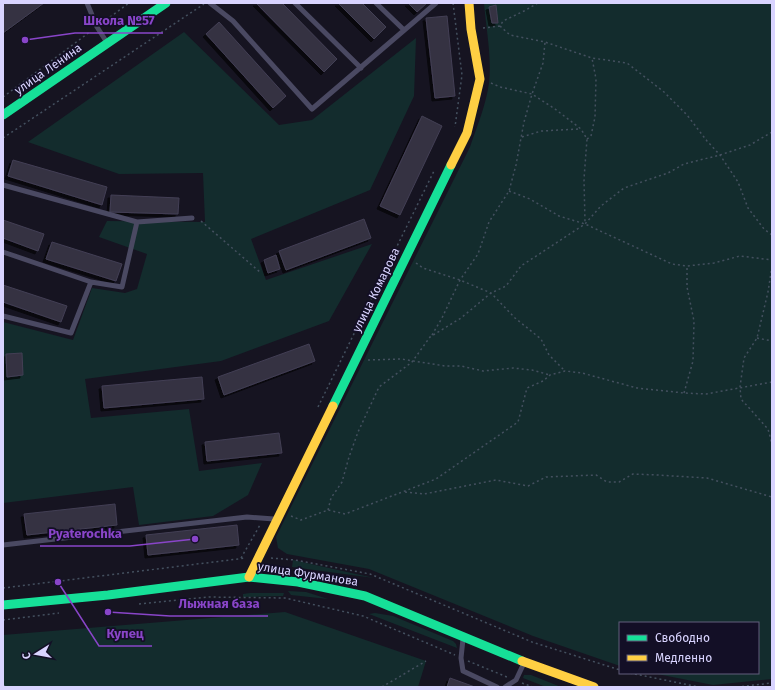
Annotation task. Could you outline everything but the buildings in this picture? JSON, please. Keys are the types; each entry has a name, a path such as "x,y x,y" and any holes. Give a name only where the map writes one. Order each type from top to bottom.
{"main road":[{"name":"улица Ленина","path":"3,115 166,3"},
{"name":"улица Комарова","path":"249,577 467,133 480,79 471,29 469,3"},
{"name":"улица Фурманова","path":"3,605 108,595 249,577 298,582 365,596 463,638 594,687"}],"lane":[{"path":"87,3 97,27 107,43"},
{"path":"210,3 233,21 312,109 436,3"},
{"path":"295,3 361,68"},
{"path":"376,3 404,30"},
{"path":"3,185 137,222 192,218"},
{"path":"3,252 91,282 122,287 137,222"},
{"path":"3,316 71,333 91,282"},
{"path":"3,545 247,517 263,518 279,515"},
{"path":"463,638 461,658 463,671 497,687"},
{"path":"505,687 516,680 524,662"}],"path":[{"path":"3,97 129,3"},
{"path":"3,138 206,3"},
{"path":"453,3 462,74 455,129"},
{"path":"500,26 503,20 538,3"},
{"path":"471,29 500,26 510,35 545,42 592,58 627,63 664,92 687,115 720,155 738,182 748,208 764,228 772,235"},
{"path":"328,510 331,498 342,482 358,432 379,387 412,362 430,337 442,318 460,280 478,254 489,222 508,191 522,137 524,122 532,94 544,63 545,42"},
{"path":"587,140 591,136 595,117 596,79 592,58"},
{"path":"480,79 500,87 532,94 581,129 587,140 584,179 585,224"},
{"path":"522,137 541,131 581,129"},
{"path":"430,337 461,318 491,293 506,286 521,266 585,224 601,206 624,188 668,173 684,164 720,155 750,145 772,132"},
{"path":"315,413 435,169"},
{"path":"508,191 530,199 559,216 585,224 672,264 687,266 714,263 740,256 772,260"},
{"path":"201,221 260,273"},
{"path":"406,257 423,268 460,280 491,293 515,318 541,339 549,355 565,371"},
{"path":"684,393 693,361 694,321 687,287 687,266"},
{"path":"772,266 768,292 757,338 744,358 740,387 741,399 768,429 772,444"},
{"path":"757,338 772,341"},
{"path":"355,361 401,360 445,366 461,366 483,371 513,368 532,370 550,375"},
{"path":"279,515 301,520 328,510 345,514 404,492 436,478 518,422 527,388 543,381 550,375 565,371 582,373 637,388 706,394 772,382"},
{"path":"404,492 424,494 496,480 528,486 546,477 596,475 607,482 619,482 633,474 707,478 772,497"},
{"path":"240,558 263,518"},
{"path":"3,588 240,558 295,560 370,574 532,642 619,670"},
{"path":"138,604 208,597 285,598 362,616 533,687"},
{"path":"382,687 426,661"},
{"path":"635,674 699,687"},
{"path":"737,687 772,683"},
{"path":"3,685 7,687"}],"green space":[{"path":"484,3 772,3 772,679 713,685 657,674 759,674 759,622 619,622 619,666 533,636 369,569 287,554 278,548 276,537 470,147 488,91 490,73"},
{"path":"184,32 279,125 312,120 416,38 414,96 370,190 251,239 266,280 372,244 329,321 221,361 85,379 91,418 189,409 199,471 262,463 248,495 213,516 139,525 133,487 3,503 3,322 73,340 92,288 125,293 137,289 147,254 99,237 107,221 205,222 203,173 119,174 28,142"},
{"path":"293,560 374,578 292,567"},
{"path":"288,591 306,592 328,599 291,595"},
{"path":"284,593 283,596 243,597 243,594"},
{"path":"285,612 426,661 418,687 3,687 3,635"},
{"path":"375,613 393,616 453,641 457,648 369,614"},
{"path":"524,675 531,675 561,687 546,687 523,678"}],"traffic: fast":[{"path":"3,115 166,3"},
{"path":"333,406 451,165"},
{"path":"3,605 108,595 249,577 298,582 365,596 522,661"}],"traffic: slow":[{"path":"451,165 467,133 480,79 471,29 469,3"},
{"path":"249,577 333,406"},
{"path":"522,661 594,687"}],"place":[{"name":"Школа №57","path":"25,40"},
{"name":"Pyaterochka","path":"195,539"},
{"name":"Купец","path":"58,582"},
{"name":"Лыжная база","path":"108,612"}]}
